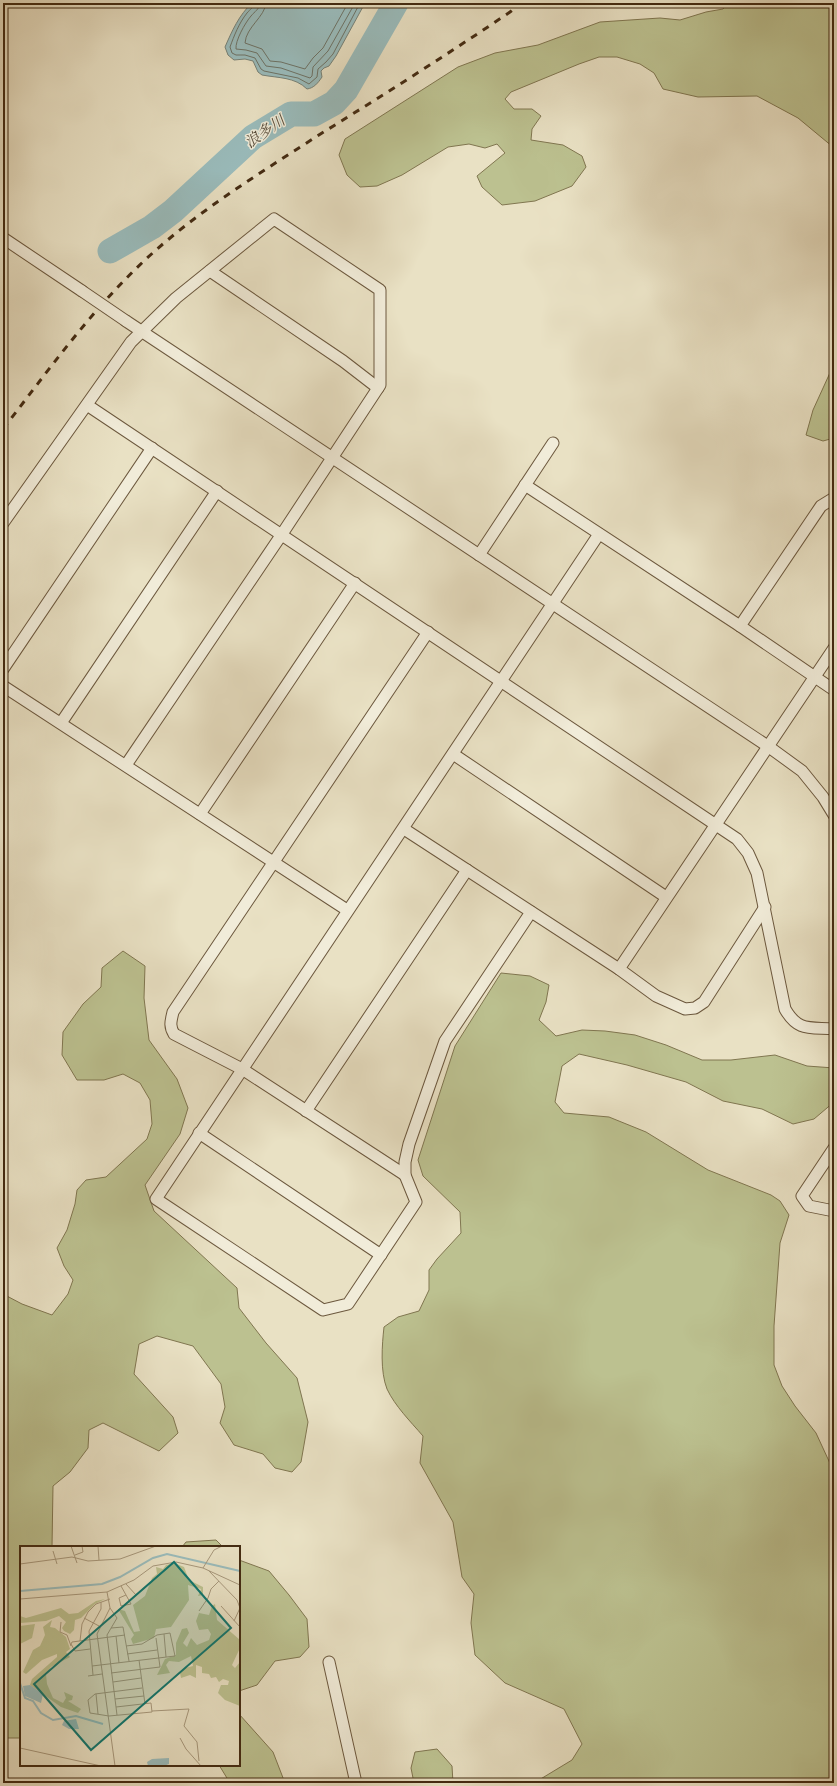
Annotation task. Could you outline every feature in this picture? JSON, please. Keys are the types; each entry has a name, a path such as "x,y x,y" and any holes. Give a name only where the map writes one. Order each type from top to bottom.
{"street":[{"path":"3,523 131,342 176,298 274,219 380,290 380,385 282,534 126,765"},
{"path":"3,238 769,747 802,771 823,797 834,815"},
{"path":"210,271 343,361 378,388"},
{"path":"87,405 716,823 737,839 748,853 757,873 785,1009 791,1020 800,1026 834,1029"},
{"path":"479,555 553,443"},
{"path":"3,669 152,448"},
{"path":"525,485 740,626 834,690"},
{"path":"61,723 217,492"},
{"path":"740,626 820,506 834,498"},
{"path":"531,912 445,1041 409,1144 405,1162 404,1175 416,1202 348,1304 323,1310 156,1199 347,910 404,829 552,603 600,534"},
{"path":"200,814 355,583"},
{"path":"404,1175 242,1068 174,1034 171,1029 170,1021 173,1012 428,632"},
{"path":"618,969 769,747 834,648"},
{"path":"3,686 347,910"},
{"path":"453,754 666,897"},
{"path":"404,829 618,969 656,996 685,1009 695,1008 704,1002 765,907"},
{"path":"306,1110 467,870"},
{"path":"199,1133 381,1254"},
{"path":"834,1148 802,1196 809,1206 834,1211"},
{"path":"329,1662 356,1783"}],"green space":[{"path":"728,3 834,3 834,152 833,147 798,118 757,96 698,97 663,89 654,73 640,64 617,57 599,57 511,92 505,99 514,109 532,109 541,116 532,129 531,140 563,145 582,156 586,167 572,186 535,201 502,205 482,187 477,176 505,153 497,144 485,148 469,144 448,147 402,175 377,186 360,187 347,175 339,155 345,139 458,67 495,53 538,45 600,22 660,18 680,20 706,12 723,9"},
{"path":"834,364 834,438 823,441 806,435 813,410"},
{"path":"123,951 145,966 144,998 149,1040 177,1079 188,1108 180,1134 145,1185 154,1211 237,1288 239,1308 266,1343 297,1378 308,1422 301,1462 292,1472 275,1468 263,1454 234,1445 220,1423 225,1407 221,1384 193,1346 157,1336 139,1344 134,1374 173,1417 178,1433 159,1451 103,1423 89,1430 88,1448 70,1472 53,1486 52,1546 20,1546 20,1738 3,1738 3,1294 22,1304 52,1315 68,1294 73,1280 64,1266 57,1248 67,1230 75,1204 77,1190 86,1180 106,1177 147,1139 152,1124 150,1100 140,1083 123,1074 104,1080 77,1080 62,1055 63,1032 83,1004 101,987 102,968"},
{"path":"501,973 530,976 549,985 546,1002 539,1020 556,1036 582,1030 605,1031 635,1035 666,1045 702,1060 731,1060 775,1055 807,1066 834,1068 834,1102 814,1119 793,1124 762,1109 723,1101 686,1082 627,1065 579,1054 562,1066 555,1102 564,1113 609,1117 646,1132 708,1170 771,1195 780,1201 789,1215 780,1243 774,1326 774,1365 782,1386 816,1433 834,1472 834,1778 829,1783 534,1783 572,1760 582,1744 564,1709 505,1683 475,1655 471,1623 474,1594 462,1577 453,1522 420,1463 423,1436 398,1407 387,1389 383,1374 382,1350 384,1327 398,1317 419,1311 429,1290 429,1270 461,1233 460,1212 423,1176 418,1160 455,1046"},
{"path":"216,1540 222,1546 183,1546 186,1542"},
{"path":"240,1560 269,1571 307,1619 309,1647 300,1657 275,1661 257,1685 240,1691"},
{"path":"240,1715 273,1752 285,1783 230,1783 220,1766 240,1766"},
{"path":"437,1749 452,1766 453,1783 414,1783 411,1768 415,1752"}],"water":[{"path":"252,3 365,3 336,56 329,66 321,71 322,77 316,85 307,89 292,80 262,75 258,72 253,61 245,59 234,60 228,55 225,47 230,35 240,18"}],"waterway":[{"name":"浪多川","path":"110,251 152,227 173,211 253,137 291,114 314,114 334,103 346,90 396,3"}],"railway":[{"path":"3,429 94,313 134,270 175,234 237,188 393,89 510,12 521,3"}]}
